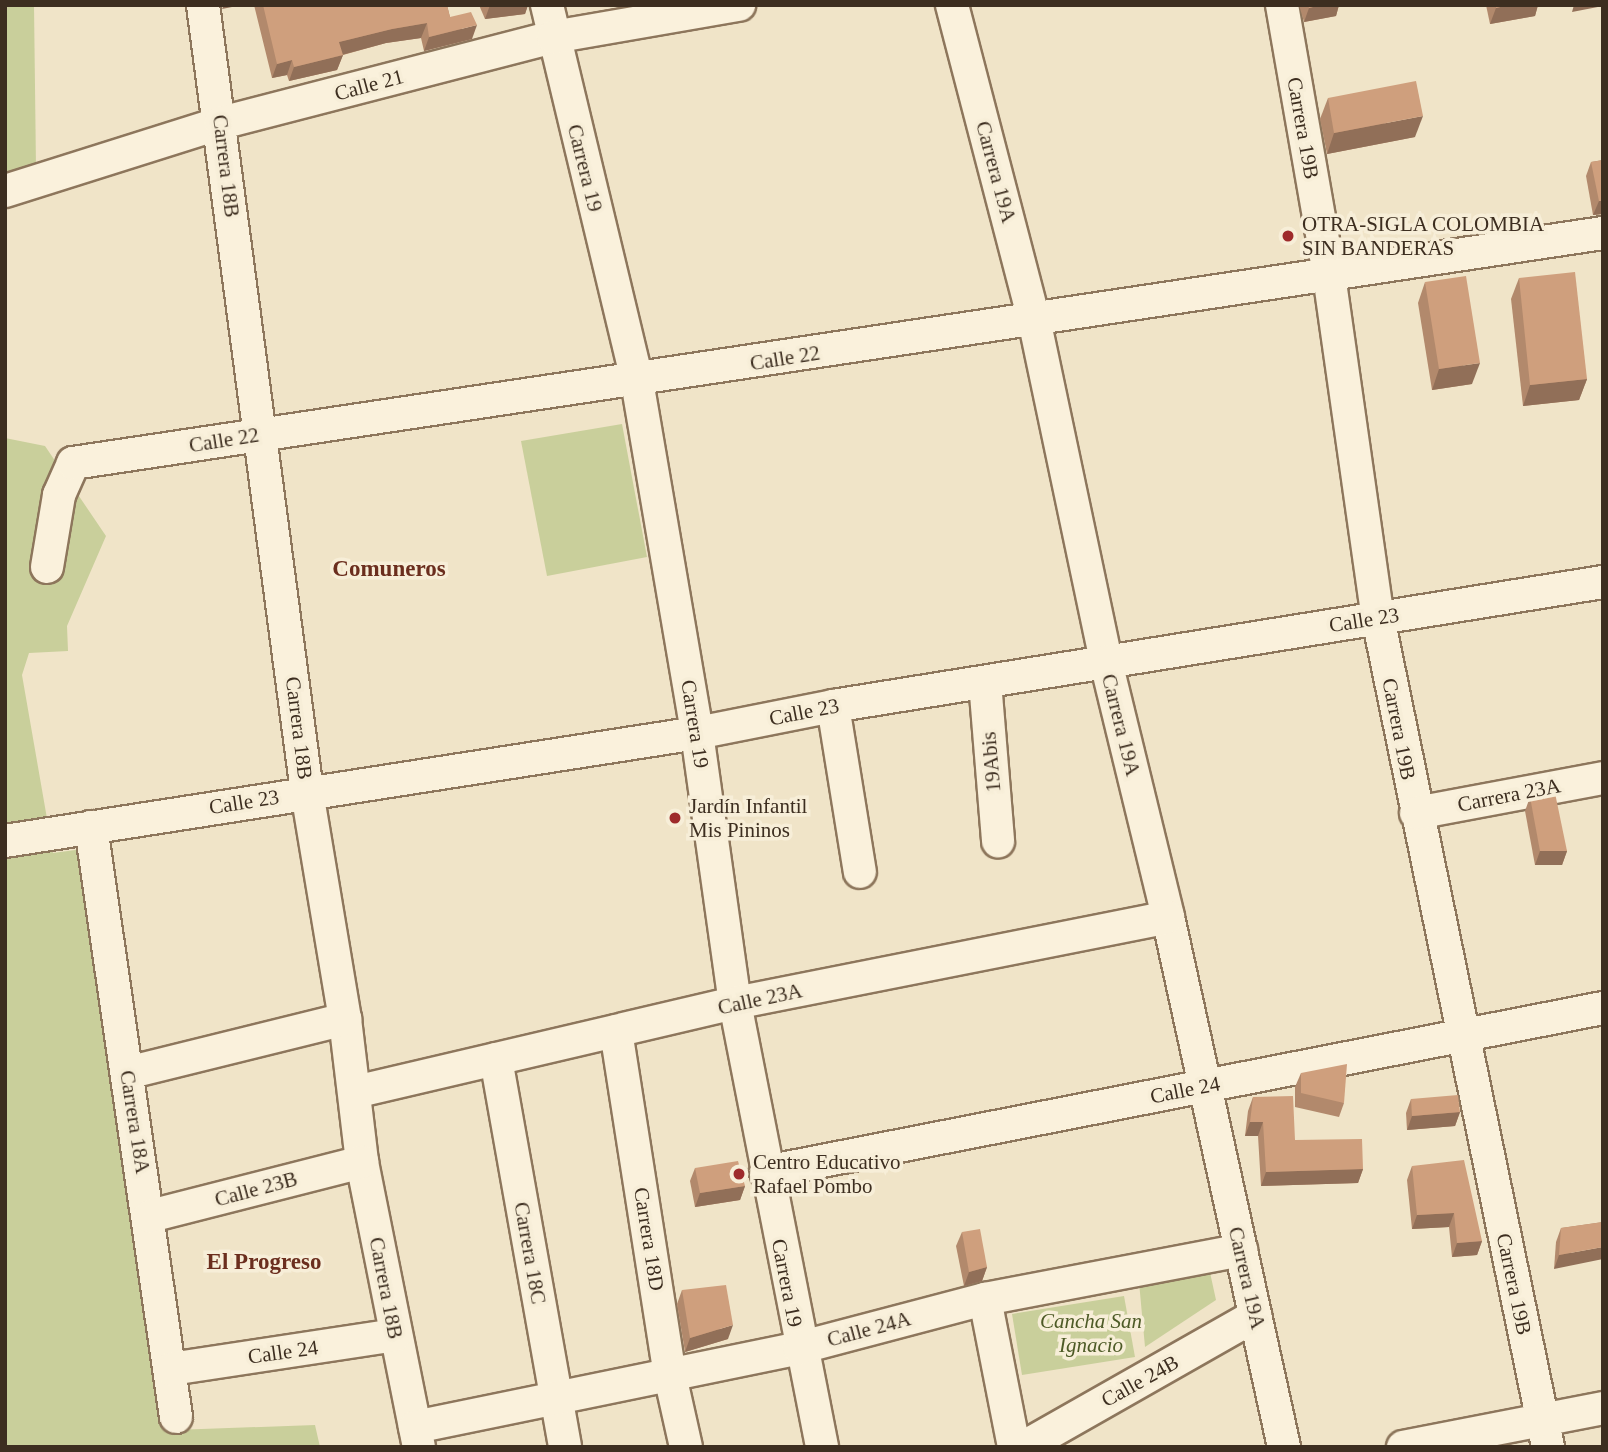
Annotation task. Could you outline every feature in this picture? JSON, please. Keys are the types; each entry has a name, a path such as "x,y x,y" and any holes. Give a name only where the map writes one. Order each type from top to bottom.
{"street":[{"name":"Carrera 18B","path":"203,5 221,123 307,792 345,1019 362,1161 417,1437"},
{"name":"Carrera 19","path":"547,5 637,381 697,733 735,1003 799,1348 822,1447"},
{"name":"Calle 21","path":"5,191 221,123 553,37 739,5"},
{"name":"Carrera 19A","path":"951,5 1034,319 1106,662 1168,917 1284,1447"},
{"name":"Carrera 19B","path":"1282,5 1329,275 1378,618 1545,1434"},
{"name":"Calle 22","path":"47,567 59,495 73,463 637,381 1603,233"},
{"name":"Calle 23","path":"5,841 697,733 833,706 1603,582"},
{"name":"19Abis","path":"985,682 998,841"},
{"path":"833,706 860,872"},
{"name":"Carrera 23A","path":"1416,813 1603,778"},
{"name":"Carrera 18A","path":"91,827 150,1216 176,1417"},
{"name":"Calle 23A","path":"355,1092 735,1003 1168,917"},
{"name":"Calle 24","path":"766,1172 1603,1008"},
{"path":"127,1073 345,1019"},
{"name":"Carrera 18D","path":"616,1031 669,1371 686,1447"},
{"name":"Carrera 18C","path":"496,1059 565,1447"},
{"name":"Calle 23B","path":"150,1216 362,1161"},
{"name":"Calle 24A","path":"417,1437 555,1396 669,1371 799,1348 985,1298 1241,1250"},
{"path":"985,1298 1014,1447"},
{"name":"Calle 24B","path":"1024,1447 1255,1316"},
{"name":"Calle 24","path":"171,1368 395,1335"},
{"path":"1403,1447 1545,1434 1603,1408"}],"green space":[{"path":"5,5 34,5 36,168 5,181"},
{"path":"622,424 647,557 547,576 521,441"},
{"path":"5,438 45,446 106,536 67,626 68,651 29,653 22,675 53,853 90,848 174,1430 315,1425 320,1447 5,1447"},
{"path":"1209,1268 1216,1300 1145,1347 1139,1282"},
{"name":"Cancha San Ignacio","path":"1124,1296 1135,1357 1022,1375 1012,1314"}],"building":[{"path":"263,5 447,5 450,17 471,12 477,25 429,37 427,23 392,29 339,42 343,55 294,67 292,60 277,64"},
{"path":"1416,81 1423,116 1334,133 1328,98"},
{"path":"1603,160 1603,201 1599,201 1591,162"},
{"path":"1575,272 1587,379 1530,385 1519,278"},
{"path":"1466,276 1480,363 1439,369 1425,282"},
{"path":"1555,793 1567,851 1540,851 1530,797"},
{"path":"1347,1064 1344,1103 1301,1093 1301,1073"},
{"path":"1458,1095 1460,1112 1412,1116 1411,1099"},
{"path":"1293,1096 1295,1140 1362,1139 1363,1169 1266,1172 1263,1122 1250,1122 1253,1097"},
{"path":"1464,1160 1482,1241 1457,1243 1454,1213 1417,1215 1412,1166"},
{"path":"738,1161 745,1186 700,1193 695,1168"},
{"path":"1603,1222 1603,1247 1559,1255 1561,1228"},
{"path":"980,1229 987,1267 969,1272 962,1232"},
{"path":"726,1285 733,1325 690,1338 682,1290"}],"place":[{"name":"OTRA-SIGLA COLOMBIA SIN BANDERAS","path":"1288,236"},
{"name":"Jardín Infantil Mis Pininos","path":"675,818"},
{"name":"Centro Educativo Rafael Pombo","path":"739,1174"}],"district":[{"name":"Comuneros","path":"389,569"},
{"name":"El Progreso","path":"264,1262"}]}
